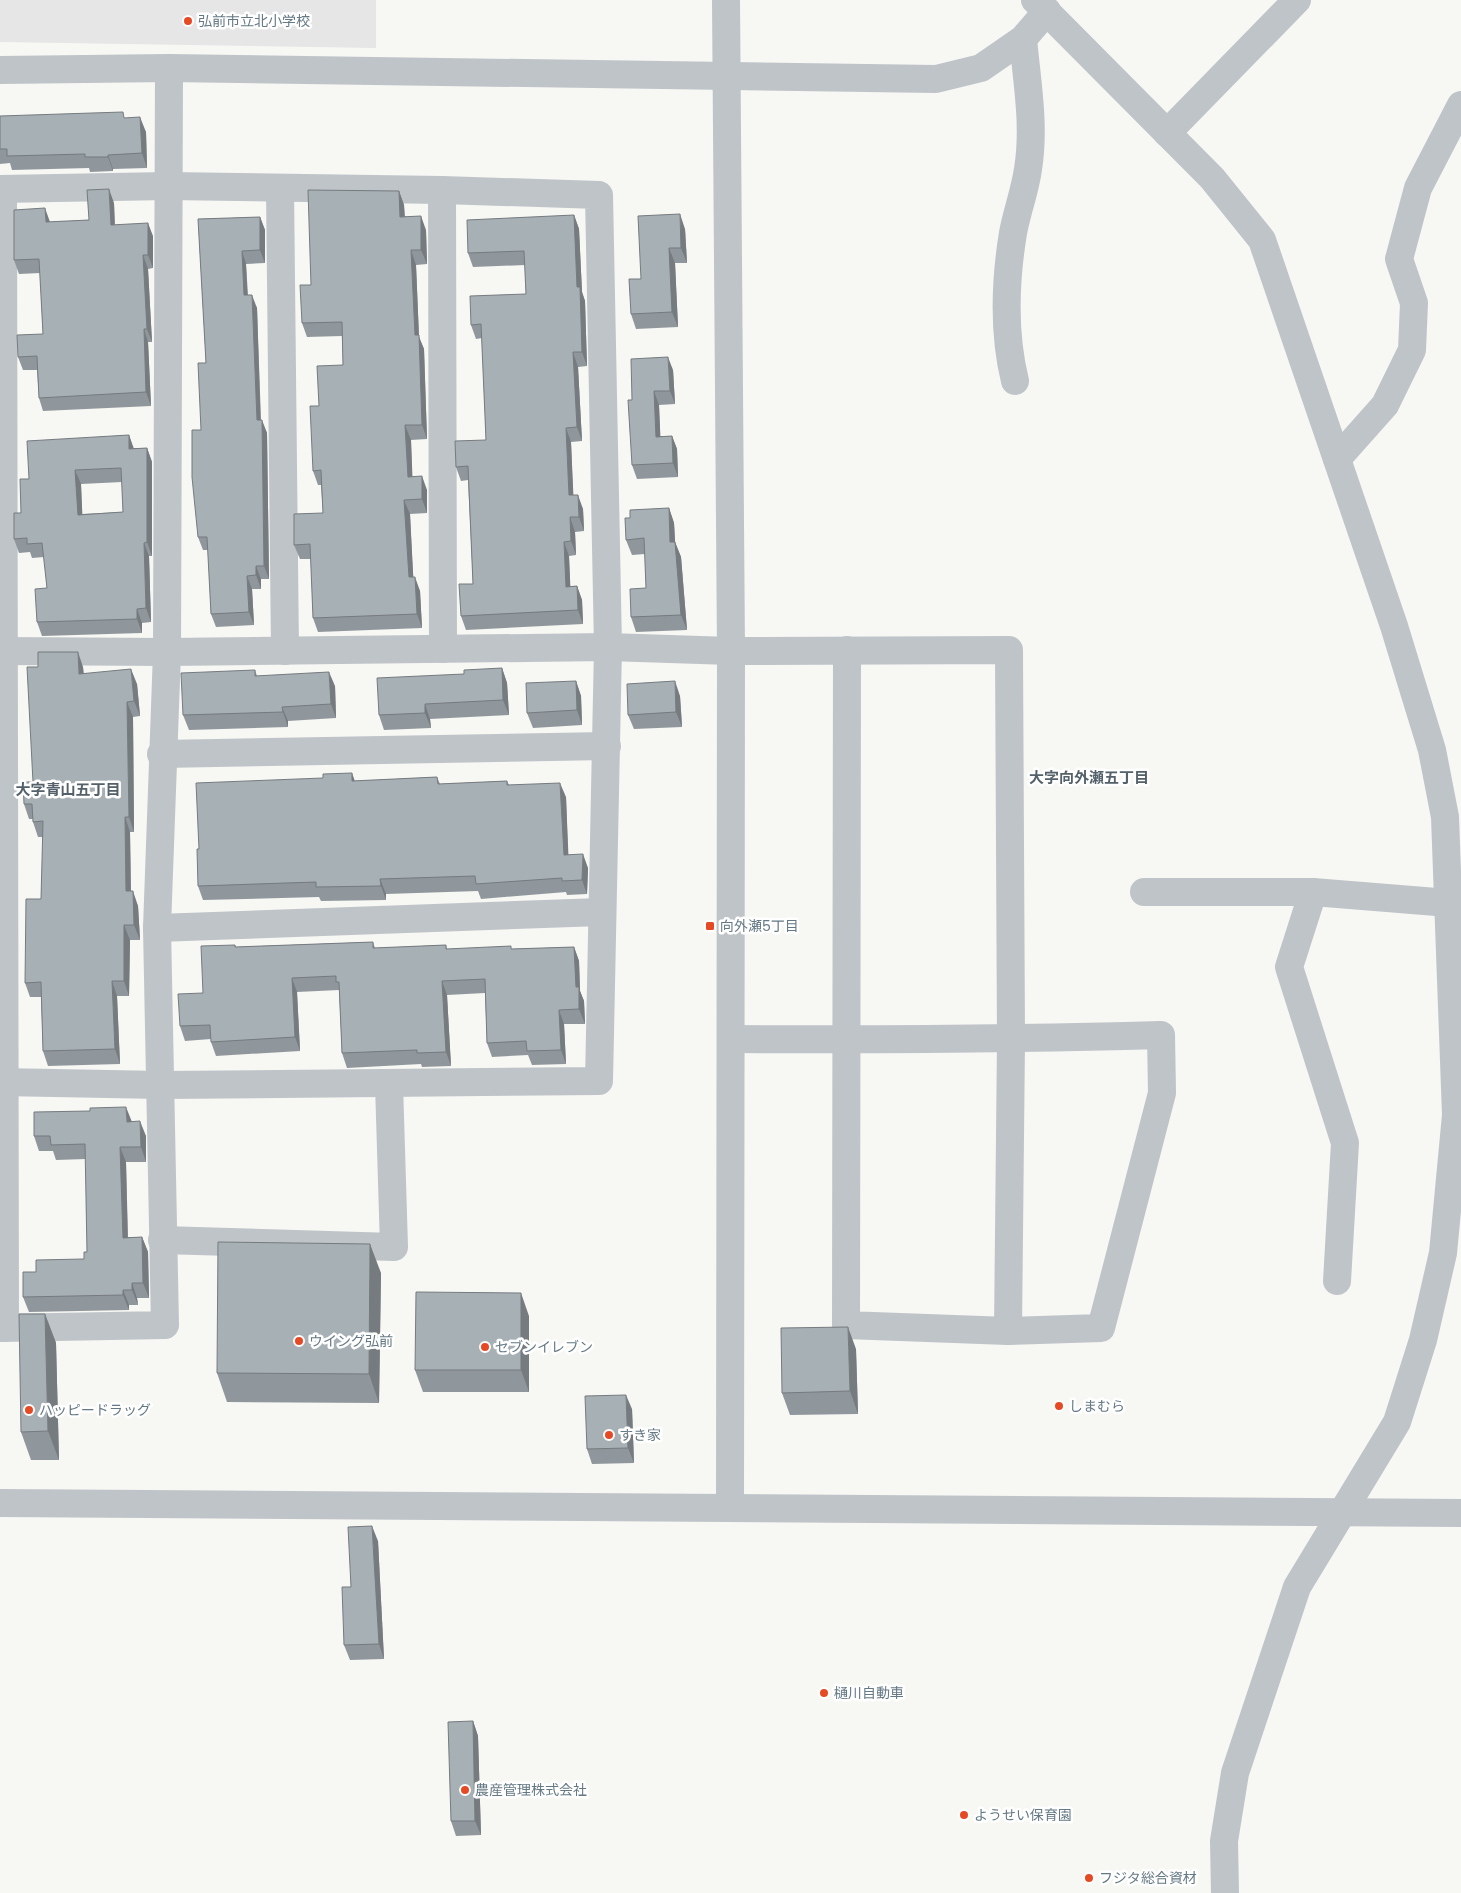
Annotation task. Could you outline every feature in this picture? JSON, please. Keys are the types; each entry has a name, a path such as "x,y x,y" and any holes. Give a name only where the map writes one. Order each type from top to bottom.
{"street":[{"path":"726,0 731,651 730,1507"},
{"path":"1166,133 1297,0"},
{"path":"0,70 169,68 936,79 981,68 1023,39 1041,5 1212,178 1262,240 1394,626 1453,817 1449,903 1456,1115 1443,1253 1424,1340 1396,1422 1297,1587 1235,1773 1224,1841 1225,1893"},
{"path":"1015,381 1007,350 1006,300 1013,232 1028,169 1031,124 1023,39"},
{"path":"3,1082 162,1086 599,1082 601,912 607,746 608,647 599,195 442,190 168,186 1,189 2,1328 165,1325 162,1240 162,1086 157,928 161,754 166,652 168,186 169,68"},
{"path":"1337,460 1385,405 1412,350 1414,303 1399,259 1418,188 1461,105"},
{"path":"280,188 285,651"},
{"path":"442,190 443,649"},
{"path":"2,651 166,652 608,647 731,651 1009,650 1012,1040 1008,1331"},
{"path":"731,1039 846,1040 1012,1040 1162,1035 1162,1092 1101,1328 1008,1331 846,1325 846,1040 846,650"},
{"path":"161,754 607,746"},
{"path":"1144,892 1314,892 1449,903"},
{"path":"1314,892 1289,967 1345,1143 1337,1281"},
{"path":"157,928 601,912"},
{"path":"162,1240 394,1247 389,1084"},
{"path":"0,1503 1461,1513"}],"shaded area":[{"name":"弘前市立北小学校","path":"0,0 376,0 376,48 0,42"}],"building":[{"path":"123,112 124,118 140,117 142,153 108,155 108,157 85,157 85,154 7,156 7,149 0,149 0,116"},
{"path":"109,189 111,225 148,223 148,255 143,255 147,329 144,329 146,392 39,398 37,356 18,357 17,335 43,334 39,259 14,260 14,210 45,208 46,222 89,220 87,190"},
{"path":"308,190 399,191 400,217 421,216 421,250 411,250 415,335 419,335 422,425 405,425 408,477 422,476 422,499 404,500 409,577 415,577 417,614 313,618 310,544 294,545 294,514 323,513 321,470 313,471 310,406 319,406 317,366 343,365 342,322 302,323 300,285 311,285"},
{"path":"680,214 681,248 669,248 672,312 631,314 629,279 641,279 638,216"},
{"path":"574,215 577,287 580,287 582,352 573,352 577,427 566,428 569,495 578,495 579,517 570,517 571,541 564,542 566,587 577,586 578,610 461,616 459,584 473,584 468,466 456,467 455,441 486,440 481,324 471,325 470,296 526,294 524,251 468,253 467,220"},
{"path":"260,217 260,250 242,251 244,295 252,295 257,420 262,420 264,566 256,566 256,575 247,576 249,612 211,614 207,537 198,537 192,477 192,430 201,430 198,363 206,363 198,219"},
{"path":"668,357 670,391 654,391 656,437 672,436 673,463 632,465 628,400 632,400 631,359"},
{"path":"129,435 129,449 147,448 147,542 144,543 146,608 137,609 137,619 37,622 35,589 47,588 42,543 27,544 27,538 14,539 14,513 21,513 20,479 29,479 27,441","holes":["121,468 123,512 78,515 75,470"]},
{"path":"669,508 670,542 675,542 681,615 631,617 630,589 646,588 644,538 626,540 625,518 630,518 630,510"},
{"path":"38,652 78,652 79,674 131,669 134,701 127,702 129,817 125,817 126,891 133,891 134,925 124,925 124,981 112,981 115,1049 43,1051 41,982 25,983 26,899 41,899 43,821 33,822 32,804 24,804 23,782 33,782 27,667 38,667"},
{"path":"502,668 503,700 425,704 425,713 379,715 377,678 464,674 464,670"},
{"path":"255,670 255,676 329,672 331,704 282,707 283,712 183,715 181,673"},
{"path":"576,681 577,710 527,713 526,683"},
{"path":"675,681 676,712 628,715 627,684"},
{"path":"352,773 352,781 437,777 438,784 507,781 507,785 560,783 564,855 583,854 582,880 562,881 562,878 476,884 475,876 380,879 381,886 316,887 316,882 198,886 197,849 199,849 196,783 323,778 323,774"},
{"path":"373,942 373,948 446,945 446,949 511,946 511,949 574,947 576,987 579,987 579,1009 559,1010 561,1050 527,1051 526,1041 487,1043 485,979 442,981 446,1052 417,1053 417,1050 342,1053 339,982 336,982 336,976 292,978 295,1037 211,1042 210,1025 180,1026 178,994 203,993 201,946 235,945 235,947"},
{"path":"126,1107 127,1122 140,1121 141,1147 120,1147 123,1238 142,1237 143,1283 132,1283 132,1290 123,1290 123,1295 23,1297 23,1272 36,1272 36,1260 84,1259 84,1252 87,1252 85,1144 51,1145 50,1136 34,1136 34,1112 90,1111 90,1108"},
{"path":"218,1242 370,1244 369,1374 217,1373"},
{"path":"416,1292 521,1293 521,1370 415,1370"},
{"path":"19,1314 45,1314 48,1431 21,1432"},
{"path":"848,1327 850,1391 782,1393 781,1328"},
{"path":"626,1395 628,1448 587,1449 585,1396"},
{"path":"372,1526 379,1644 344,1645 342,1587 351,1587 348,1527"},
{"path":"473,1721 475,1821 451,1821 448,1722"}],"place":[{"name":"弘前市立北小学校","path":"188,21"},
{"name":"向外瀬5丁目","path":"710,926"},
{"name":"ウイング弘前","path":"299,1341"},
{"name":"セブンイレブン","path":"485,1347"},
{"name":"しまむら","path":"1059,1406"},
{"name":"ハッピードラッグ","path":"29,1410"},
{"name":"すき家","path":"609,1435"},
{"name":"樋川自動車","path":"824,1693"},
{"name":"農産管理株式会社","path":"465,1790"},
{"name":"ようせい保育園","path":"964,1815"},
{"name":"フジタ総合資材","path":"1089,1878"}],"district":[{"name":"大字向外瀬五丁目","path":"1089,777"},
{"name":"大字青山五丁目","path":"68,789"}]}
